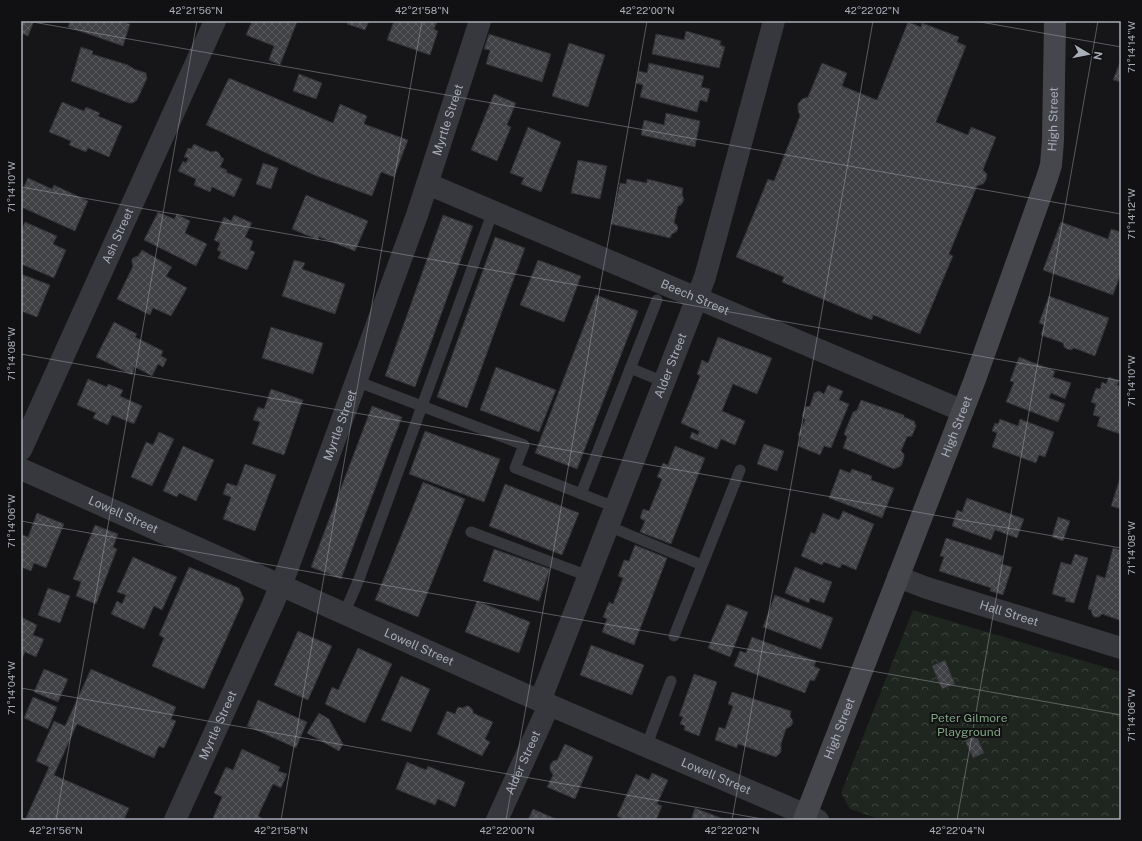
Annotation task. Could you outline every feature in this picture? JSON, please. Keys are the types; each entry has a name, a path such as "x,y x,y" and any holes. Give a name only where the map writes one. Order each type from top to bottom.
{"main road":[{"name":"High Street","path":"810,818 898,577 963,411 1051,165 1053,140 1055,21"}],"street":[{"name":"Ash Street","path":"21,450 215,21"},
{"name":"Myrtle Street","path":"175,820 280,586 428,184 480,21"},
{"name":"Alder Street","path":"497,820 544,703 588,576 664,382 710,259 774,21"},
{"name":"Beech Street","path":"428,184 963,411"},
{"name":"Lowell Street","path":"21,469 544,703 810,818"},
{"name":"Hall Street","path":"898,577 927,588 1121,648"}],"lane":[{"path":"344,614 361,572 493,211"},
{"path":"581,494 657,300"},
{"path":"630,368 664,382"},
{"path":"356,381 524,445 515,468 581,494 612,516 702,565"},
{"path":"674,636 740,470"},
{"path":"471,532 588,576"},
{"path":"646,746 671,681"}],"green space":[{"name":"Peter Gilmore Playground","path":"913,610 1121,672 1121,820 882,820 850,809 841,793"}],"building":[{"path":"21,21 34,21 28,36 21,33"},
{"path":"70,21 121,21 130,24 123,46 68,27"},
{"path":"252,21 297,22 280,65 269,60 274,46 246,35"},
{"path":"348,21 369,21 365,30 347,24"},
{"path":"394,21 437,22 434,29 438,31 430,55 387,40"},
{"path":"908,22 921,27 922,23 959,37 957,42 966,46 936,122 968,135 971,127 996,137 983,170 987,174 986,180 983,184 977,186 949,254 953,256 920,334 873,315 872,320 782,282 784,277 736,257 768,179 774,181 800,116 798,104 802,99 808,97 822,63 847,73 842,86 877,100"},
{"path":"686,31 721,41 720,45 725,47 719,68 652,54 656,34 684,40"},
{"path":"489,34 551,54 542,82 486,64 490,50 484,49"},
{"path":"569,43 605,55 588,107 552,96"},
{"path":"81,47 93,51 92,54 128,65 134,69 146,73 147,78 137,100 133,103 129,103 71,81"},
{"path":"1121,60 1121,82 1113,80"},
{"path":"649,63 704,76 701,87 710,89 707,102 700,100 697,112 640,97 643,85 636,83 639,71 647,73"},
{"path":"299,74 322,83 316,99 293,91"},
{"path":"229,78 333,123 340,104 367,116 364,124 408,140 394,177 381,172 372,196 314,175 206,125"},
{"path":"494,94 516,103 507,125 511,127 497,161 471,150"},
{"path":"62,102 84,111 86,107 100,113 98,116 122,126 109,157 88,148 86,152 69,145 71,141 49,132"},
{"path":"666,113 700,121 695,147 641,135 644,120 664,125"},
{"path":"528,127 561,142 541,192 521,184 524,178 510,173"},
{"path":"194,144 211,152 216,151 219,153 224,159 220,167 227,170 226,172 242,179 234,197 212,187 210,192 194,185 196,179 178,171 183,161 186,163 188,158 184,157 188,148 191,149"},
{"path":"578,160 607,166 600,199 571,193"},
{"path":"263,163 278,168 271,189 256,184"},
{"path":"28,178 52,189 54,185 88,201 75,231 21,207 21,193"},
{"path":"627,179 647,183 647,179 683,188 682,194 684,200 681,205 678,206 674,223 677,225 678,229 670,238 611,224 620,183 626,184"},
{"path":"306,195 368,221 355,251 319,237 318,240 292,229"},
{"path":"158,212 174,219 177,214 190,221 185,233 207,244 196,266 144,240"},
{"path":"234,215 252,223 245,237 253,241 250,250 255,252 247,270 218,258 221,252 217,250 220,243 214,240 224,217 231,221"},
{"path":"443,215 473,226 415,387 385,376"},
{"path":"25,222 57,236 53,244 66,250 54,278 21,264 21,242 23,236 21,235 21,231"},
{"path":"1061,222 1108,239 1111,229 1121,232 1121,273 1113,295 1043,270"},
{"path":"495,237 525,248 467,408 437,397"},
{"path":"142,250 172,267 166,276 187,288 171,316 153,308 150,315 117,299 133,266 132,259 138,256"},
{"path":"294,260 305,263 302,269 345,284 335,314 282,296"},
{"path":"538,260 581,276 564,322 520,305"},
{"path":"21,274 50,285 37,317 21,311"},
{"path":"596,295 638,311 577,469 535,453"},
{"path":"1049,296 1109,318 1095,356 1074,348 1071,350 1067,349 1064,347 1063,343 1041,335 1044,325 1039,323"},
{"path":"114,322 137,334 135,337 163,351 161,356 167,359 163,367 158,364 152,376 135,367 132,375 96,357"},
{"path":"271,327 323,343 313,374 262,358"},
{"path":"718,337 772,358 757,394 733,384 722,411 745,421 735,445 721,439 717,449 690,438 692,432 698,435 699,431 681,423 700,376 697,374 702,360 708,363"},
{"path":"1019,357 1055,371 1053,377 1071,383 1065,399 1051,393 1049,398 1065,404 1058,422 1006,402 1014,382 1010,381"},
{"path":"496,367 556,390 539,432 480,410"},
{"path":"1109,377 1119,381 1117,385 1121,386 1120,434 1097,426 1100,417 1093,415 1096,404 1091,402 1096,388 1100,389 1102,382 1106,384"},
{"path":"88,379 107,387 108,384 123,390 120,396 142,406 134,424 112,415 108,425 93,418 96,413 77,405"},
{"path":"828,385 843,391 839,400 849,404 831,448 824,446 820,455 798,446 801,437 798,435 805,420 802,416 805,407 810,406 814,393 819,391 824,394"},
{"path":"271,389 303,400 284,455 252,444 260,422 253,420 258,407 264,409"},
{"path":"861,400 904,415 904,417 914,421 916,426 912,436 907,437 901,451 904,454 904,458 901,466 894,469 843,448 847,437 844,434 853,412 857,410"},
{"path":"372,406 402,417 341,579 311,567"},
{"path":"1000,419 1018,426 1020,419 1054,432 1045,457 1039,455 1036,463 992,447 997,433 992,431 995,423 998,424"},
{"path":"425,431 500,459 484,502 409,474"},
{"path":"159,432 174,439 152,486 131,477 146,442 153,445"},
{"path":"764,444 784,451 777,471 757,464"},
{"path":"183,446 214,460 196,501 179,493 177,497 163,491"},
{"path":"675,446 705,458 671,544 640,532 645,521 640,518 643,509 649,511 662,479 657,477 663,463 668,465"},
{"path":"245,464 276,475 255,531 223,519 231,497 223,494 227,483 237,486"},
{"path":"840,469 850,473 852,469 872,476 871,480 894,488 882,518 829,498"},
{"path":"1121,475 1121,509 1111,506"},
{"path":"423,482 465,499 418,617 375,600"},
{"path":"505,484 579,513 562,555 489,526"},
{"path":"967,498 1024,519 1017,538 995,530 991,540 952,526 957,510 962,512"},
{"path":"843,511 874,524 856,570 842,564 840,568 824,562 822,565 801,556 811,532 815,534 823,513 839,520"},
{"path":"37,513 64,524 46,568 34,563 31,571 21,567 21,539 23,535 28,537"},
{"path":"1058,517 1070,521 1063,541 1052,537"},
{"path":"95,525 118,534 113,547 117,549 96,604 76,596 81,582 73,579"},
{"path":"946,538 1003,556 1001,564 1012,567 1003,595 990,591 991,588 939,571 944,557 940,556"},
{"path":"635,545 667,558 634,645 602,632 607,619 603,617 609,602 613,604 623,578 618,576 624,560 629,561"},
{"path":"1113,548 1121,550 1121,624 1119,620 1102,614 1099,617 1094,617 1091,610 1088,609 1097,575 1105,578"},
{"path":"494,549 550,569 539,601 483,581"},
{"path":"1075,554 1088,558 1074,603 1065,601 1066,598 1052,594 1061,562 1071,565"},
{"path":"133,557 177,577 162,610 154,606 144,629 111,614 117,601 122,604 126,595 117,592"},
{"path":"189,567 239,588 244,599 204,689 152,666 164,638 159,635"},
{"path":"795,567 832,582 824,603 810,598 809,603 785,593"},
{"path":"48,588 70,596 60,623 38,615"},
{"path":"775,595 833,618 821,649 763,627"},
{"path":"477,601 530,622 519,653 465,632"},
{"path":"727,604 748,612 730,657 708,648"},
{"path":"21,617 37,625 33,635 44,639 36,657 25,652 21,661"},
{"path":"298,631 332,646 308,700 274,685"},
{"path":"752,637 816,661 814,666 820,669 814,681 810,680 805,693 734,666 740,651 746,653"},
{"path":"591,645 644,665 632,695 580,675"},
{"path":"358,648 392,664 365,723 325,704 332,687 338,690"},
{"path":"945,660 955,684 942,689 932,666"},
{"path":"44,669 68,679 58,702 34,692"},
{"path":"91,669 176,707 171,719 176,721 164,748 159,746 154,758 77,724 54,775 129,808 124,820 25,820 49,767 36,761 54,721 65,726"},
{"path":"694,674 717,682 699,736 684,730 685,726 680,724 683,717 679,716"},
{"path":"401,676 430,689 411,732 381,720"},
{"path":"732,692 791,711 790,717 793,723 786,729 781,744 781,752 776,757 738,744 737,748 715,740 719,727 725,729 733,706 728,704"},
{"path":"33,697 57,707 48,729 24,718"},
{"path":"258,700 307,722 296,748 247,726"},
{"path":"469,706 473,710 473,713 493,722 485,739 490,742 482,756 437,734 447,711 455,714 458,707 463,708"},
{"path":"319,713 329,719 343,744 339,751 307,733"},
{"path":"974,729 984,753 973,758 962,734"},
{"path":"565,744 593,757 575,799 547,787 553,775 550,770 550,765 553,761 557,760"},
{"path":"242,749 280,767 278,771 287,774 281,788 273,784 258,816 265,820 218,820 213,818 222,797 214,793 226,767 233,770"},
{"path":"407,762 426,770 428,766 465,782 455,807 438,799 435,805 396,789"},
{"path":"652,773 668,780 657,804 662,806 656,820 625,820 617,816 636,774 649,780"},
{"path":"695,808 726,820 691,820"},
{"path":"533,809 558,820 528,820"}]}
